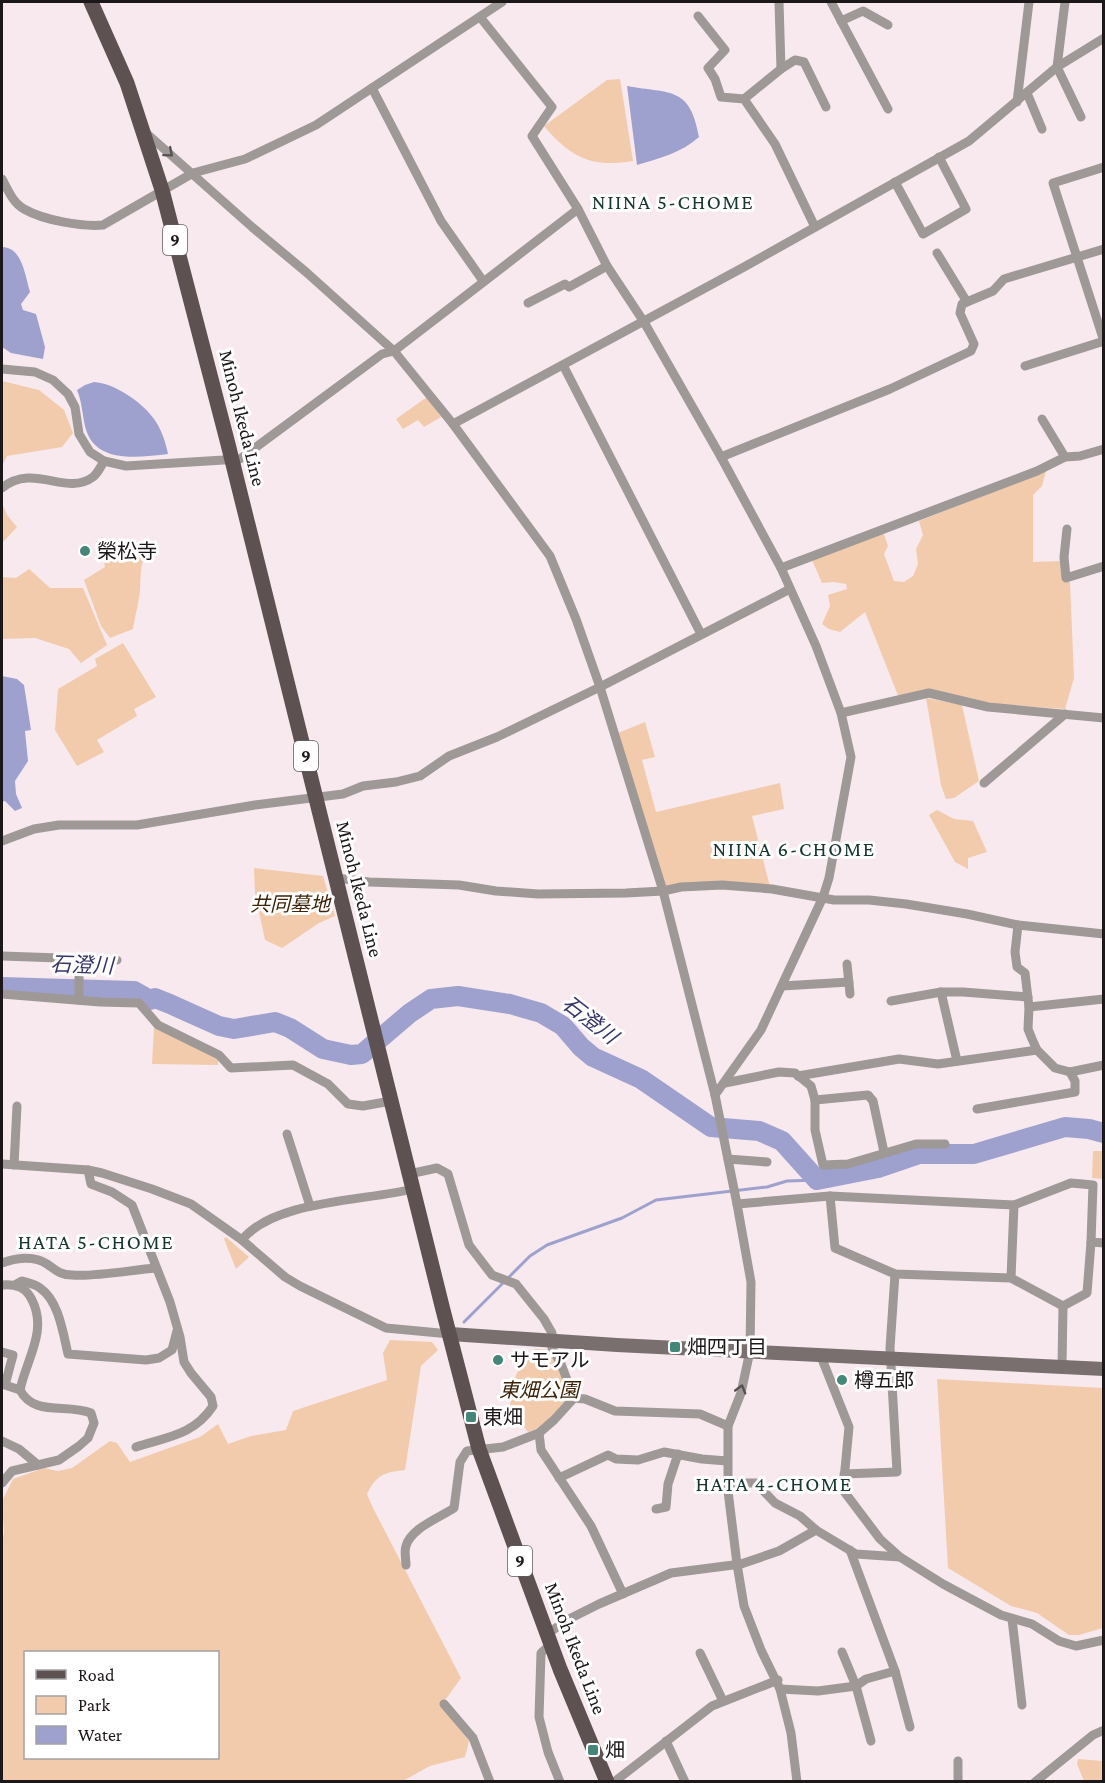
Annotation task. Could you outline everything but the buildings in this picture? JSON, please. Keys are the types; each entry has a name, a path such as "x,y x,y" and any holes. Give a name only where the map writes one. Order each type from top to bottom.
{"main road":[{"name":"Minoh Ikeda Line","path":"91,2 127,83 145,132 162,190 232,460 479,1449 549,1639 607,1782"}],"street":[{"path":"2,179 13,199 23,209 86,227 103,225 193,173 245,159 316,125 502,2"},
{"path":"779,2 781,69"},
{"path":"831,2 888,109"},
{"path":"1017,102 1029,2"},
{"path":"1065,2 1057,68 1081,117"},
{"path":"841,21 863,11 888,25"},
{"path":"698,16 724,50 708,68 715,79 721,97 744,99 795,60 804,62 826,107"},
{"path":"480,17 552,107 532,136 578,209 607,266 644,322 781,568 816,646 841,713 851,757 831,872 823,897 761,1030 715,1095"},
{"path":"453,424 644,322 969,141 1057,68 1104,38"},
{"path":"372,88 441,221 483,281"},
{"path":"1027,93 1042,129"},
{"path":"744,99 775,144 815,227"},
{"path":"145,132 394,351 453,424 550,556 576,619 600,687 663,891 715,1095 737,1201 751,1282 750,1351 741,1393 728,1426 728,1483 744,1606 761,1650 779,1685 791,1732 797,1782"},
{"path":"895,182 923,234 966,209 939,157"},
{"path":"1025,366 1104,341 1053,183 1104,167"},
{"path":"2,369 35,372 53,380 68,394 75,407 79,434 90,452 104,461 126,466 240,459 382,354 394,351 578,209"},
{"path":"721,457 890,389 971,351 974,344 960,313 962,304 993,291 1005,279 1104,249"},
{"path":"937,253 967,302"},
{"path":"528,303 565,284 568,287 607,266"},
{"path":"562,364 701,634"},
{"path":"1042,418 1065,457"},
{"path":"781,568 1037,471 1065,457 1080,456 1104,449"},
{"path":"2,488 21,477 39,477 63,483 79,483 94,476 104,461"},
{"path":"1067,529 1064,557 1066,578 1104,566"},
{"path":"2,841 34,829 59,825 137,825 343,794 363,786 420,776 449,756 497,737 600,687 790,589"},
{"path":"841,713 929,693 988,707 1104,718"},
{"path":"984,783 1065,714"},
{"path":"336,878 369,882 459,885 538,894 626,893 722,885 906,904 1018,925 1104,934"},
{"path":"1018,925 1015,952 1017,967 1025,974 1028,1029 1037,1050 1056,1068 1070,1072 1104,1065"},
{"path":"2,956 117,960"},
{"path":"79,959 79,998"},
{"path":"847,964 850,994"},
{"path":"782,986 849,982"},
{"path":"941,992 957,1060"},
{"path":"891,1000 941,992 963,992 1028,1002 1104,999"},
{"path":"2,994 140,1003 158,1026 219,1056 231,1068 293,1065 328,1084 348,1104 363,1106 391,1101"},
{"path":"798,1076 899,1059 938,1064 1037,1050"},
{"path":"725,1083 779,1072 795,1073 811,1086 815,1100 815,1130 823,1165 848,1164 916,1144 945,1144"},
{"path":"977,1109 1075,1092 1075,1082 1070,1072"},
{"path":"815,1100 867,1095 873,1101 884,1152"},
{"path":"14,1165 16,1106"},
{"path":"286,1134 310,1206"},
{"path":"728,1159 767,1162"},
{"path":"2,1164 88,1170 132,1182 191,1204 242,1240 285,1277 386,1328 552,1341 1104,1369"},
{"path":"242,1240 247,1234 279,1215 310,1206 387,1196 436,1168 448,1174 469,1245 492,1275 516,1284 544,1319 552,1333 552,1348 561,1364 573,1398"},
{"path":"88,1170 91,1184 112,1192 132,1205 170,1302 184,1362 211,1397 213,1406 205,1418 192,1429 136,1447"},
{"path":"737,1201 830,1196 1014,1205 1071,1184 1093,1185 1087,1293 1063,1306"},
{"path":"830,1196 835,1248 895,1274 1011,1278 1063,1306"},
{"path":"1011,1278 1014,1205"},
{"path":"1091,1242 1104,1243"},
{"path":"2,1263 12,1259 31,1258 45,1262 59,1274 73,1276 156,1268"},
{"path":"844,1474 897,1472 891,1358 895,1274"},
{"path":"15,1285 22,1281 38,1286 45,1292 59,1317 68,1354 146,1360 159,1358 172,1350 177,1328"},
{"path":"2,1285 15,1285 28,1292 36,1308 39,1321 36,1342 20,1390"},
{"path":"1062,1366 1063,1306"},
{"path":"2,1352 13,1355 5,1385 20,1390 30,1403 39,1407 82,1410 91,1413 94,1423 88,1438 59,1460 12,1471 2,1483"},
{"path":"820,1354 849,1427 843,1490 880,1539 900,1557 943,1584 1012,1618 1032,1624 1059,1641 1076,1646 1104,1640"},
{"path":"573,1398 585,1399 615,1411 700,1414 728,1426"},
{"path":"406,1565 406,1545 417,1529 454,1508 460,1462 467,1450 503,1448 539,1433 573,1398"},
{"path":"539,1433 541,1450 591,1526 623,1594"},
{"path":"2,1441 19,1449 38,1465"},
{"path":"560,1478 608,1455 616,1459 638,1460 664,1452 728,1461"},
{"path":"656,1509 666,1508 668,1484 678,1454"},
{"path":"728,1483 756,1482 775,1503 800,1516 816,1530 856,1554 900,1557"},
{"path":"560,1782 548,1752 540,1717 542,1653 549,1639 569,1619 671,1573 741,1564 779,1551 816,1530"},
{"path":"850,1551 895,1671 910,1727"},
{"path":"1012,1618 1022,1706"},
{"path":"842,1652 856,1686 871,1741"},
{"path":"700,1653 723,1701"},
{"path":"614,1782 701,1713 723,1701 779,1685 818,1691 856,1686 866,1679 895,1671"},
{"path":"444,1704 473,1738 490,1782"},
{"path":"1035,1782 1093,1735 1104,1730"},
{"path":"666,1741 686,1782"},
{"path":"958,1761 958,1782"}],"green space":[{"path":"620,79 633,161 606,163 583,158 564,146 544,126 607,80"},
{"path":"2,381 39,390 64,410 73,433 62,447 7,456 2,466"},
{"path":"427,397 441,417 424,427 418,420 403,429 396,419"},
{"path":"1046,471 1042,486 1033,495 1033,562 1061,561 1063,582 1070,582 1074,678 1065,709 989,704 928,690 899,698 865,612 840,632 822,624 830,606 828,595 847,589 846,584 822,583 812,560 883,532 888,546 884,554 894,581 904,582 913,576 918,564 916,549 923,535 919,521"},
{"path":"2,503 7,515 17,527 2,543"},
{"path":"128,546 146,551 138,604 133,629 110,638 101,626 84,580 105,567 104,562"},
{"path":"29,569 50,588 83,588 107,645 81,663 69,649 35,638 2,639 2,577 16,578"},
{"path":"123,643 156,697 134,709 137,716 97,740 104,752 77,766 55,730 58,689 97,666 95,659"},
{"path":"926,698 962,705 979,781 954,798 946,799 941,785"},
{"path":"645,722 655,757 642,760 656,812 780,783 784,809 752,816 770,887 666,888 618,733"},
{"path":"937,810 954,819 973,821 987,852 968,858 968,869 955,862 929,815"},
{"name":"共同墓地","path":"254,868 323,876 335,916 319,923 282,948 265,940 255,893"},
{"path":"154,1027 218,1059 218,1065 152,1064"},
{"path":"1093,1151 1103,1151 1103,1179 1092,1178"},
{"path":"226,1237 249,1257 236,1269 224,1239"},
{"path":"390,1340 432,1342 438,1350 421,1366 405,1470 391,1472 378,1478 367,1494 461,1678 441,1706 469,1741 465,1757 430,1766 403,1781 2,1781 2,1546 4,1531 2,1501 13,1479 44,1468 58,1471 72,1468 110,1441 117,1443 130,1462 200,1437 218,1424 228,1444 251,1436 286,1430 293,1411 387,1380 383,1353"},
{"name":"東畑公園","path":"535,1349 551,1350 563,1377 568,1397 545,1422 528,1432 510,1410 515,1376"},
{"path":"855,1369 876,1370 876,1378 868,1379 869,1390 856,1391"},
{"path":"937,1379 1103,1388 1103,1628 1079,1635 1069,1635 1037,1613 1011,1606 948,1568"},
{"path":"1078,1759 1103,1761 1103,1781 1084,1781 1077,1764"}],"water":[{"path":"627,86 676,95 690,109 699,137 678,151 637,165"},
{"path":"2,247 14,252 22,263 30,292 21,304 23,310 36,314 45,347 43,359 11,353 2,347"},
{"path":"94,382 127,394 142,406 159,427 168,454 119,456 98,447 90,439 85,426 77,390"},
{"path":"2,676 17,679 24,685 31,730 25,731 28,761 15,781 16,794 22,808 15,811 5,801 2,802"}],"waterway":[{"name":"石澄川","path":"2,987 134,991 150,1000 155,998 219,1026 234,1029 275,1022 290,1028 323,1049 351,1055 362,1054 410,1013 431,999 458,996 510,1004 541,1013 563,1026 593,1057 641,1079 711,1127 759,1131 782,1141 817,1180 878,1168 919,1154 974,1154 1065,1127 1104,1133"},
{"path":"464,1322 530,1256 547,1245 622,1218 656,1200 767,1187 787,1181 817,1180"}],"place":[{"name":"榮松寺","path":"85,551"},
{"name":"畑四丁目","path":"675,1347"},
{"name":"サモアル","path":"498,1360"},
{"name":"樽五郎","path":"842,1380"},
{"name":"東畑","path":"471,1417"},
{"name":"畑","path":"593,1750"}],"district":[{"name":"NIINA 5-CHOME","path":"673,202"},
{"name":"NIINA 6-CHOME","path":"794,849"},
{"name":"HATA 5-CHOME","path":"96,1242"},
{"name":"HATA 4-CHOME","path":"774,1484"}]}
